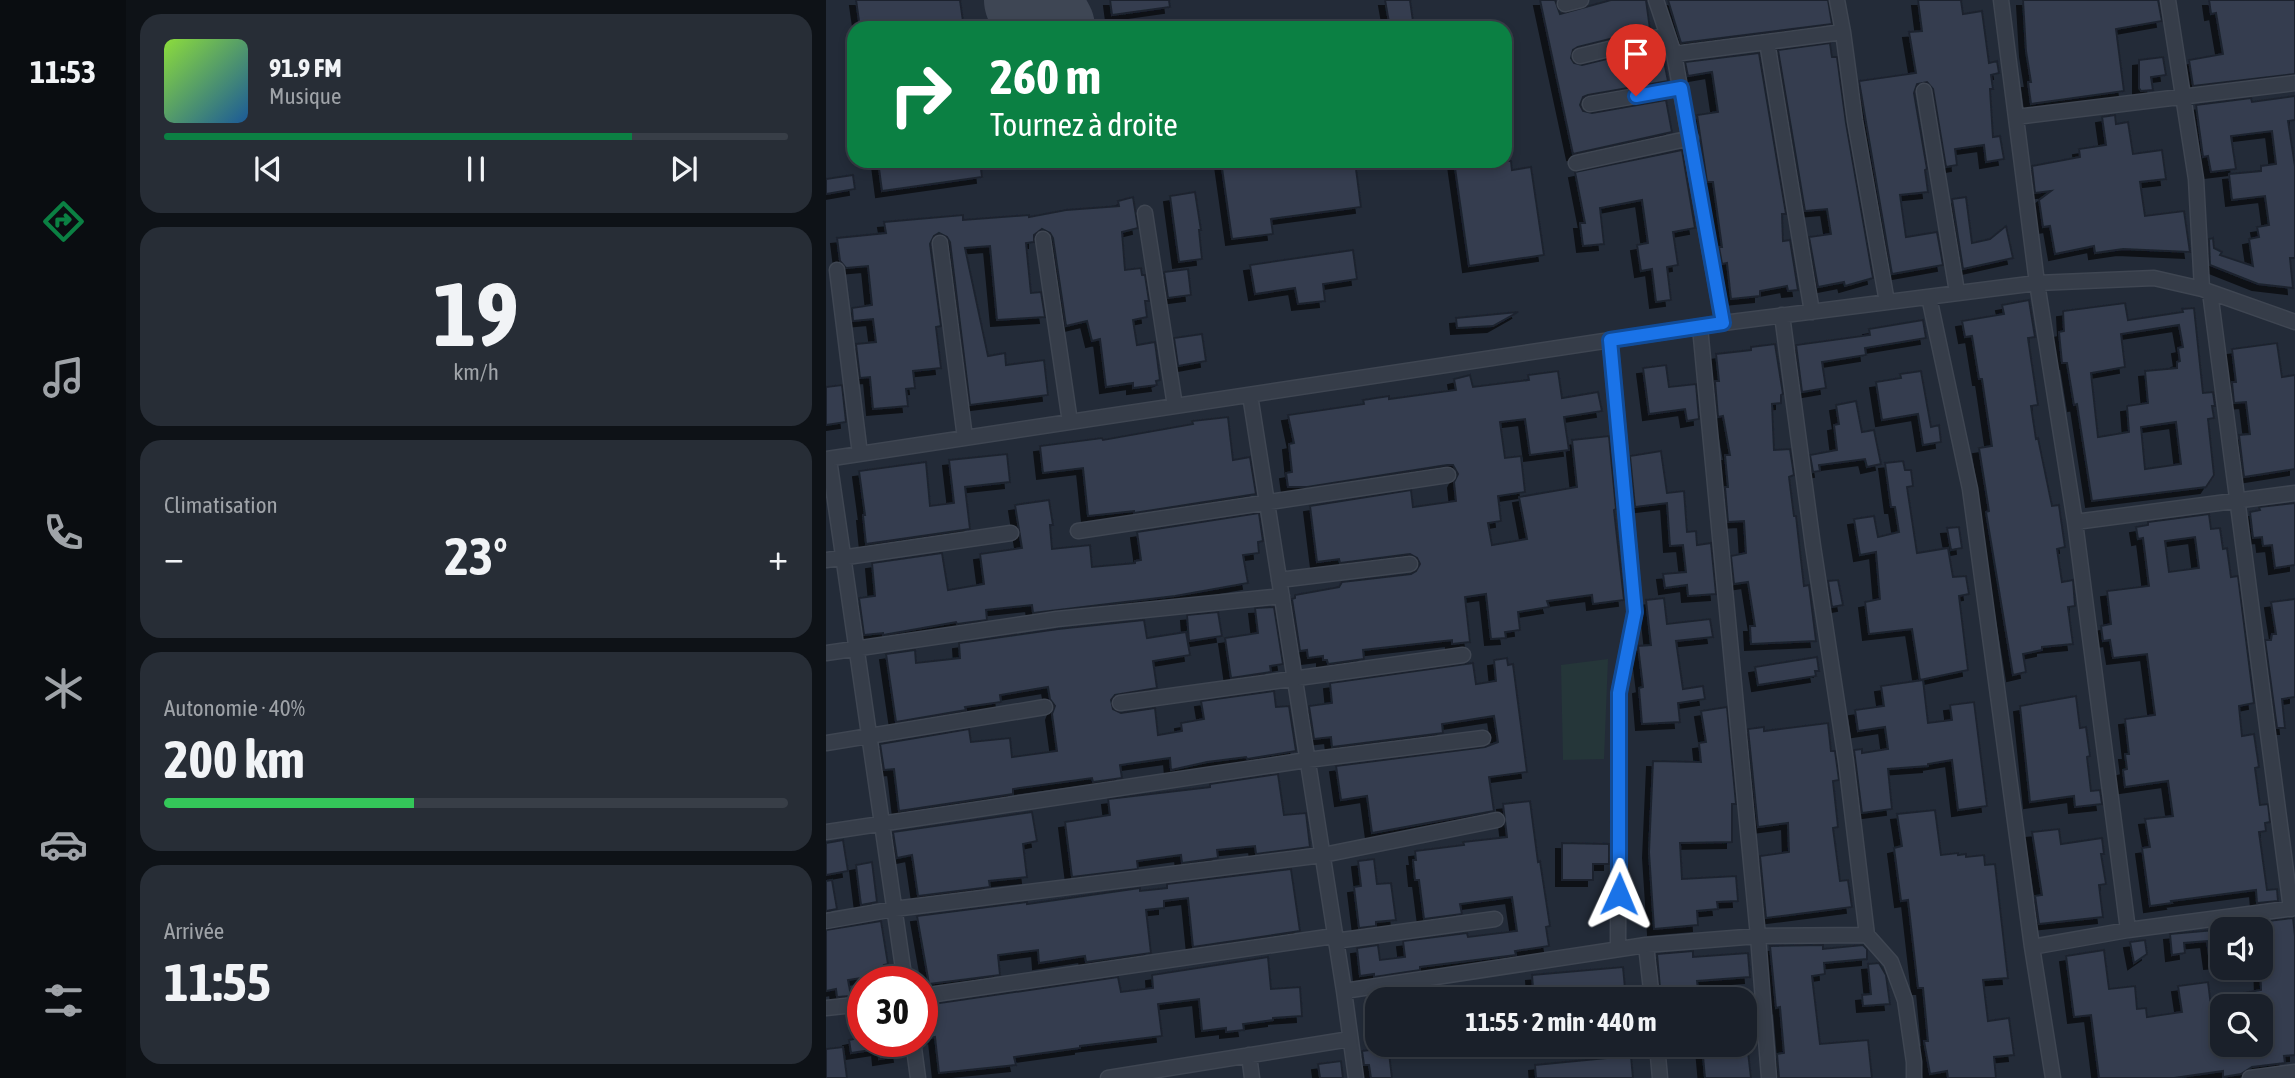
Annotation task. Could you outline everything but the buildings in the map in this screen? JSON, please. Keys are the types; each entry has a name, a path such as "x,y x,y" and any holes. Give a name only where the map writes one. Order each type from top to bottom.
{"street":[{"path":"1565,4 1581,0"},
{"path":"1656,0 1674,54 1723,323"},
{"path":"1837,0 1887,303"},
{"path":"2001,0 2037,283 2075,522 2128,930"},
{"path":"2032,947 2128,930 2293,909 2206,291 2196,179 2168,0"},
{"path":"1674,54 1843,32"},
{"path":"1580,56 1667,35"},
{"path":"1767,42 1812,312"},
{"path":"2016,117 2295,83"},
{"path":"1590,104 1681,88"},
{"path":"1924,91 1957,292"},
{"path":"1576,163 1690,138"},
{"path":"1145,213 1175,406"},
{"path":"1043,239 1070,422"},
{"path":"940,243 965,438"},
{"path":"837,270 860,454"},
{"path":"903,966 858,648 828,459 1723,323 2037,283 2154,278 2206,291 2295,322"},
{"path":"1929,297 1970,489 2032,947 2053,1078"},
{"path":"1782,315 1846,761 1867,935 1892,962 1905,1000 1914,1078"},
{"path":"1700,327 1769,1078"},
{"path":"1610,340 1635,612 1619,693 1618,948"},
{"path":"1250,395 1345,991 1356,1078"},
{"path":"1078,531 1448,475"},
{"path":"2075,522 2295,493"},
{"path":"826,561 1011,533"},
{"path":"1279,580 1410,564"},
{"path":"826,653 1058,619 1282,596"},
{"path":"1120,703 1463,654"},
{"path":"826,743 1045,706"},
{"path":"826,832 1307,760 1483,738"},
{"path":"826,921 894,909 1322,855 1497,820"},
{"path":"938,994 1495,919"},
{"path":"1345,991 1646,944 1758,936 1867,935"},
{"path":"1646,944 1651,987"},
{"path":"826,1008 847,1006"},
{"path":"1108,1078 1147,1075 1350,1039"},
{"path":"1249,1055 1252,1078"},
{"path":"915,1057 918,1078"},
{"path":"1658,1057 1660,1078"},
{"path":"2250,1078 2292,1074"}],"shaded area":[{"path":"1608,659 1604,759 1563,760 1561,665"}],"runway":[{"path":"1032,0 1043,21"}],"route":[{"path":"1619,894 1619,693 1635,612 1610,340 1723,323 1681,88 1636,96"}]}
